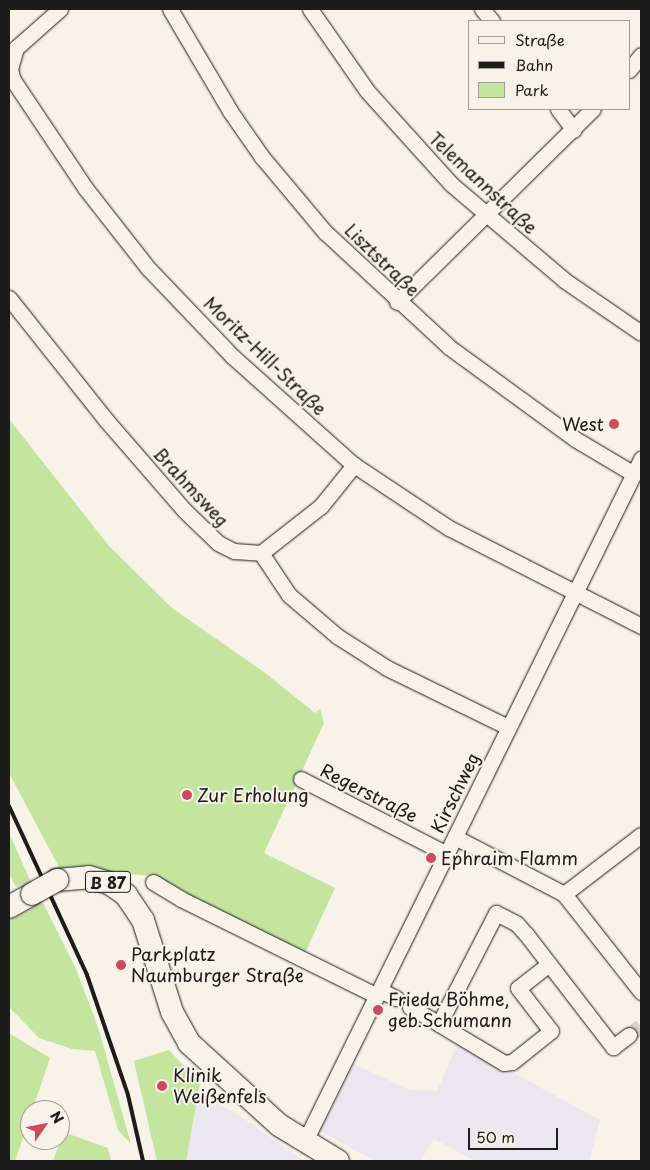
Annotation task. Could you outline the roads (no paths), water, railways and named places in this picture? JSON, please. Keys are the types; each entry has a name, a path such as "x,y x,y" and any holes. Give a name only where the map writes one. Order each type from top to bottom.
{"main road":[{"name":"B 87","path":"9,907 57,880 89,876 109,883 126,895 143,920 172,1012 184,1036 203,1059 304,1143 338,1161"}],"street":[{"name":"Moritz-Hill-Straße","path":"60,9 16,48 10,69 13,80 86,188 148,268 232,356 354,465 449,528 575,594 641,626"},
{"name":"Lisztstraße","path":"170,9 230,111 262,157 325,232 397,302 507,392 575,439 634,474"},
{"name":"Telemannstraße","path":"310,9 387,115 451,184 486,216 564,280 641,333"},
{"path":"482,9 491,20"},
{"path":"630,69 641,54"},
{"path":"559,110 574,130"},
{"path":"397,302 574,130 592,110"},
{"name":"Brahmsweg","path":"9,298 106,420 184,510 226,548 261,552"},
{"name":"Kirschweg","path":"304,1143 641,459"},
{"path":"354,465 321,506 261,552 289,595 337,636 387,668 508,727"},
{"name":"Regerstraße","path":"301,779 446,854"},
{"path":"564,894 641,835"},
{"path":"455,837 564,894 641,992"},
{"path":"153,882 181,899 378,993 396,998"},
{"path":"439,1024 496,914 516,923 613,1047 629,1034"},
{"path":"410,1007 504,1063 512,1062 551,1031 518,988 549,964"}],"tunnel":[{"path":"629,1035 641,1026"}],"railway":[{"path":"9,806 87,975 128,1095 143,1161"}],"place":[{"name":"West","path":"614,424"},
{"name":"Zur Erholung","path":"187,795"},
{"name":"Ephraim Flamm","path":"431,858"},
{"name":"Parkplatz Naumburger Straße","path":"121,965"},
{"name":"Frieda Böhme, geb.Schumann","path":"378,1010"},
{"name":"Klinik Weißenfels","path":"162,1086"}]}
